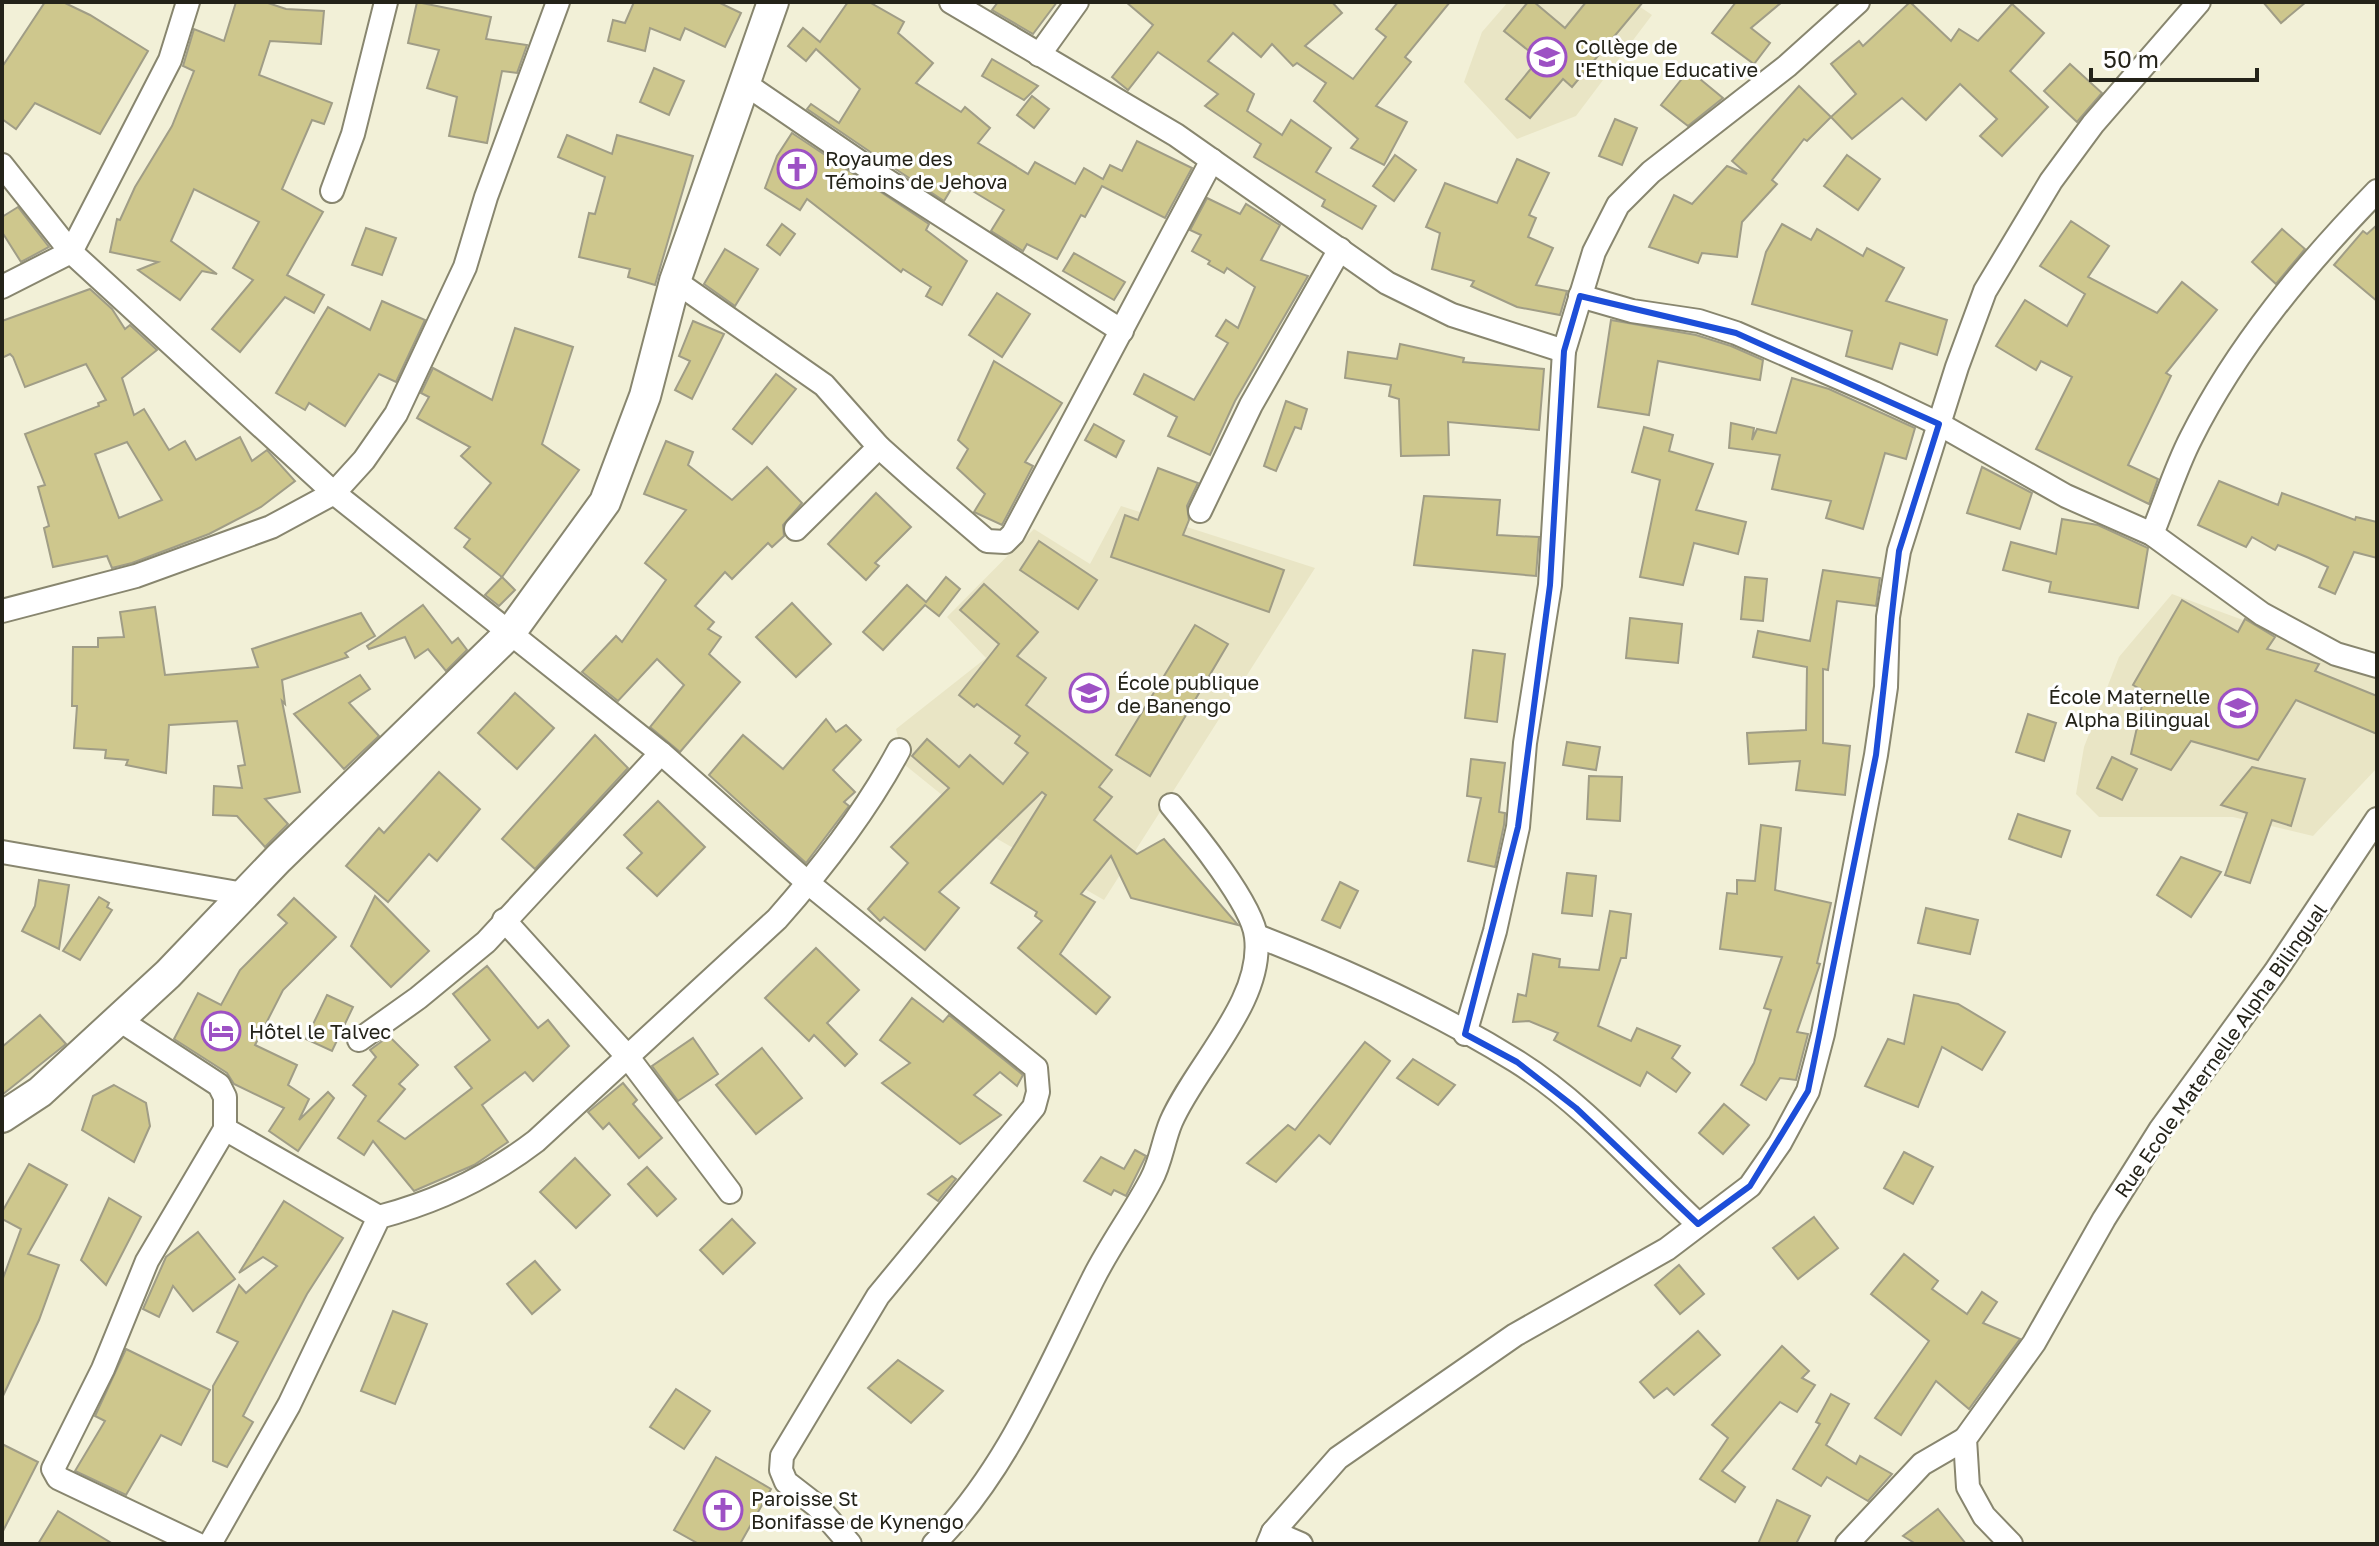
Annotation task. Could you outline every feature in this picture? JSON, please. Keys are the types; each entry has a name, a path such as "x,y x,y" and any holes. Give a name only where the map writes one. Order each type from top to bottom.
{"street":[{"path":"2,287 71,252 170,60 188,2"},
{"path":"332,191 353,134 386,2"},
{"path":"2,611 136,576 271,527 334,493 364,460 396,414 465,267 486,197 558,2"},
{"path":"951,2 1153,120 1387,283 1452,315 1564,351"},
{"path":"1039,55 1077,2"},
{"path":"1465,1034 1495,931 1518,827 1525,743 1550,585 1564,351 1594,252 1618,205 1651,172 1787,66 1858,2"},
{"path":"1301,1544 1271,1538 1338,1458 1420,1398 1515,1335 1667,1249 1750,1186 1780,1143 1808,1091 1838,961 1876,755 1886,687 1888,617 1899,551 1985,291 2015,236 2093,124 2199,2"},
{"path":"4,1120 40,1092 213,930 244,894 510,633 605,502 645,396 675,281 744,83 767,4"},
{"path":"744,83 886,180 1122,331"},
{"path":"675,281 824,385 879,447 987,541 1005,542 1013,534 1052,466 1212,160"},
{"path":"2,165 71,252 334,493 661,753 808,883 1028,1059 1038,1077 1034,1107 878,1296 782,1456 781,1470 786,1482 817,1506 850,1544"},
{"path":"2152,534 2191,438 2252,339 2319,251 2377,191"},
{"path":"1200,511 1251,405 1340,249"},
{"path":"1580,296 1632,311 1699,321 1736,333 1939,424 2017,470 2152,534 2262,614 2336,654 2377,666"},
{"path":"796,529 879,447"},
{"path":"210,1544 289,1405 379,1217 447,1194 502,1167 627,1056 777,919 808,883 875,792 899,750"},
{"path":"359,1040 466,961 661,753"},
{"path":"934,1544 984,1486 1006,1452 1093,1279 1151,1179 1170,1123 1241,1001 1252,970 1257,936 1234,890 1171,805"},
{"name":"Rue Ecole Maternelle Alpha Bilingual","path":"1965,1439 2034,1343 2160,1130 2267,984 2377,819"},
{"path":"2,852 244,894"},
{"path":"504,920 627,1056 730,1192"},
{"path":"1257,936 1334,965 1517,1062 1628,1154 1698,1224"},
{"path":"118,1019 219,1085 225,1097 225,1129 147,1261 103,1369 53,1469 58,1478 197,1544"},
{"path":"225,1129 379,1217"},
{"path":"1847,1544 1922,1464 1965,1439 1968,1487 1984,1516 2011,1544"}],"highlighted area":[{"path":"1580,296 1736,333 1939,424 1899,551 1876,755 1808,1091 1750,1186 1698,1224 1576,1108 1517,1062 1465,1034 1518,827 1550,585 1564,351"}],"shaded area":[{"name":"Collège de l'Ethique Educative","path":"1508,2 1633,2 1652,15 1576,116 1517,139 1464,82 1482,32"},
{"name":"École publique de Banengo","path":"1121,506 1315,568 1104,900 994,837 905,765 896,729 986,658 947,617 1034,529 1090,564"},
{"name":"École Maternelle Alpha Bilingual","path":"2172,594 2377,669 2377,768 2313,836 2233,817 2099,817 2076,794 2084,747 2119,657"}],"building":[{"path":"45,2 63,2 148,51 100,134 35,103 16,129 2,119 2,67"},
{"path":"236,2 265,2 286,9 324,11 321,44 270,41 259,75 332,103 324,124 312,120 282,189 323,212 287,275 324,295 314,313 285,297 240,352 212,329 253,280 233,268 259,222 194,189 171,241 217,274 202,271 180,300 138,270 158,262 110,252 117,219 120,220 135,187 172,126 194,71 183,66 194,29 224,41"},
{"path":"417,2 491,17 486,39 527,45 517,73 502,71 487,143 449,136 457,97 427,88 439,50 408,43"},
{"path":"634,2 718,2 741,13 725,47 685,28 680,40 650,28 645,51 608,41 613,20 625,23"},
{"path":"848,2 869,2 904,22 898,33 933,63 916,83 961,112 965,107 990,128 978,143 1028,174 1035,162 1075,184 1084,168 1103,179 1110,165 1122,171 1137,141 1192,168 1165,218 1102,186 1085,217 1081,215 1057,259 1027,244 1023,251 991,231 1004,210 956,181 944,201 807,109 811,104 839,123 860,89 816,49 806,61 788,46 803,28 820,42"},
{"path":"998,2 1057,2 1033,34 992,10"},
{"path":"1126,2 1332,2 1342,13 1305,46 1353,79 1386,37 1376,29 1398,2 1450,2 1405,57 1411,62 1376,106 1407,122 1384,165 1351,148 1358,139 1314,101 1326,83 1297,63 1293,66 1272,44 1261,57 1233,33 1208,61 1254,94 1247,111 1282,135 1291,120 1331,148 1316,172 1376,206 1362,229 1322,206 1325,200 1254,157 1261,144 1205,106 1218,94 1158,52 1128,90 1112,77 1153,25"},
{"path":"1528,2 1534,2 1565,28 1586,2 1643,2 1572,87 1563,79 1530,118 1506,99 1539,59 1504,31"},
{"path":"1736,2 1782,2 1751,28 1770,43 1754,64 1712,33"},
{"path":"1910,2 1951,41 1959,29 1978,41 2012,4 2044,33 2010,71 2048,107 2002,156 1980,136 1997,119 1960,84 1926,120 1902,98 1852,139 1831,117 1856,94 1831,64 1859,41 1863,46"},
{"path":"2263,2 2306,2 2281,23"},
{"path":"992,59 1038,86 1024,100 982,76"},
{"path":"2070,64 2102,93 2077,122 2044,91"},
{"path":"654,68 684,81 669,115 640,102"},
{"path":"1689,70 1723,98 1688,126 1661,105"},
{"path":"1799,86 1831,117 1807,141 1804,139 1772,180 1777,184 1742,222 1737,257 1702,253 1698,263 1649,247 1674,195 1692,204 1727,166 1747,174 1732,161"},
{"path":"1032,96 1049,109 1034,128 1017,115"},
{"path":"1615,119 1637,128 1622,165 1599,156"},
{"path":"792,133 929,224 926,230 967,261 942,305 926,296 931,287 903,269 901,272 807,199 800,210 765,188 777,156"},
{"path":"567,135 612,154 617,135 693,156 655,285 628,277 630,269 579,257 589,213 595,214 605,177 558,157"},
{"path":"1395,155 1416,170 1394,201 1373,186"},
{"path":"1847,155 1880,179 1858,210 1824,186"},
{"path":"1517,159 1549,173 1529,215 1536,218 1528,237 1553,248 1536,285 1567,291 1560,315 1517,307 1471,286 1474,281 1432,269 1440,233 1426,227 1445,183 1497,203"},
{"path":"1207,198 1240,214 1246,204 1280,225 1261,260 1308,276 1235,401 1210,455 1168,436 1177,417 1134,394 1144,374 1194,400 1228,343 1216,336 1226,320 1238,328 1255,287 1227,268 1224,273 1208,264 1210,261 1192,251 1201,235 1190,230"},
{"path":"18,207 49,247 21,262 2,232 2,217"},
{"path":"2071,221 2109,246 2088,277 2157,313 2182,282 2217,310 2166,373 2171,376 2128,465 2158,479 2149,504 2036,449 2072,377 2041,361 2036,370 1996,346 2025,300 2067,326 2085,294 2040,266"},
{"path":"782,224 795,234 780,255 767,245"},
{"path":"1782,224 1811,240 1817,229 1863,256 1867,248 1904,268 1886,301 1947,320 1937,355 1900,343 1892,369 1846,356 1852,331 1752,304 1766,252"},
{"path":"2377,225 2377,301 2334,265 2363,231 2367,234"},
{"path":"366,228 396,238 382,275 352,265"},
{"path":"2282,229 2305,249 2276,284 2252,262"},
{"path":"725,249 758,269 735,306 704,284"},
{"path":"1074,253 1125,282 1114,300 1063,271"},
{"path":"90,289 112,309 125,329 130,325 157,350 122,378 134,415 144,409 169,450 185,441 196,460 240,437 252,461 267,450 295,481 261,507 209,534 132,563 112,568 107,556 53,567 44,528 49,526 38,487 45,485 25,434 99,406 98,403 106,400 86,364 25,387 13,357 10,354 2,358 2,321","holes":["127,442 162,500 119,518 95,454"]},
{"path":"997,293 1030,314 1002,357 969,335"},
{"path":"382,301 425,320 396,382 379,374 345,426 309,403 305,410 276,393 328,307 370,330"},
{"path":"1611,320 1696,335 1731,346 1763,360 1760,380 1658,361 1649,415 1598,407"},
{"path":"693,321 724,334 692,399 675,390 690,361 679,356"},
{"path":"515,328 573,347 542,444 579,470 502,577 464,547 470,539 455,528 491,483 461,456 470,447 417,418 429,397 421,393 433,368 492,400"},
{"path":"1400,344 1464,358 1463,362 1544,369 1539,430 1448,422 1449,455 1401,456 1399,399 1389,396 1391,385 1345,378 1348,352 1397,359"},
{"path":"994,361 1062,403 1025,462 1033,466 1002,525 974,512 985,494 957,468 968,449 958,440"},
{"path":"776,374 796,389 752,444 733,429"},
{"path":"1792,378 1829,389 1915,428 1906,459 1885,453 1863,529 1826,518 1831,501 1772,489 1780,455 1729,448 1731,423 1754,428 1752,440 1757,429 1776,433"},
{"path":"1286,401 1307,409 1301,429 1295,427 1276,471 1264,466"},
{"path":"1094,424 1124,441 1116,457 1085,440"},
{"path":"1644,427 1673,435 1669,451 1713,464 1696,510 1746,522 1738,554 1694,543 1683,585 1640,577 1660,480 1632,472"},
{"path":"666,441 693,452 688,465 732,500 767,467 802,503 783,525 784,536 772,547 768,543 732,579 725,572 695,606 714,622 708,629 721,637 709,654 740,682 680,752 650,727 684,685 657,659 618,701 582,672 616,636 622,642 666,580 645,563 686,510 644,494"},
{"path":"1982,467 2032,493 2020,529 1967,513"},
{"path":"1158,468 1198,483 1187,506 1189,520 1183,535 1284,570 1269,612 1111,557 1125,515 1138,520"},
{"path":"2219,481 2278,505 2282,493 2355,520 2356,517 2377,522 2377,558 2354,552 2335,594 2319,587 2328,567 2278,545 2275,550 2252,537 2246,547 2198,525"},
{"path":"876,493 911,527 875,563 879,566 866,580 828,544"},
{"path":"1424,496 1500,500 1497,535 1539,537 1536,576 1414,565"},
{"path":"2062,519 2098,525 2148,548 2138,608 2049,592 2051,582 2003,570 2011,542 2056,554"},
{"path":"1039,541 1097,580 1078,609 1020,570"},
{"path":"1823,570 1880,578 1876,606 1837,601 1828,670 1823,669 1823,743 1850,746 1845,795 1796,790 1800,761 1749,764 1747,733 1806,730 1807,667 1753,657 1758,631 1810,641"},
{"path":"502,577 515,590 499,606 485,595"},
{"path":"946,577 960,589 939,616 925,605 883,650 863,632 907,585 926,602"},
{"path":"1745,577 1767,579 1763,621 1741,619"},
{"path":"984,584 1038,632 1017,656 1046,678 1026,705 1112,770 1099,787 1112,797 1094,820 1137,854 1164,839 1238,925 1131,898 1111,856 1081,894 1095,902 1060,954 1110,997 1096,1014 1018,948 1042,921 1035,916 1037,912 991,883 1046,795 1042,792 939,892 959,908 925,950 884,917 880,921 868,909 908,863 891,847 949,788 912,756 927,739 959,767 970,755 1003,784 1028,753 1015,743 1020,736 977,704 974,707 959,695 999,644 960,610"},
{"path":"2182,600 2238,632 2245,619 2275,637 2267,649 2319,664 2315,671 2377,696 2377,734 2296,700 2258,760 2191,741 2171,770 2131,754 2145,692 2133,685"},
{"path":"792,603 831,644 796,677 756,637"},
{"path":"423,605 452,643 458,638 467,650 446,671 428,649 415,658 405,637 369,649 367,646"},
{"path":"155,607 165,675 258,667 252,649 361,613 375,636 345,653 348,657 282,680 285,704 282,701 300,792 265,799 288,824 265,847 237,816 213,815 214,786 242,788 238,766 245,765 237,721 169,725 166,773 126,765 128,760 105,758 106,750 74,748 77,706 72,706 73,647 98,647 98,638 124,637 120,612"},
{"path":"1630,618 1682,624 1678,663 1626,658"},
{"path":"1195,625 1228,644 1150,776 1116,755"},
{"path":"1473,650 1505,654 1497,722 1465,718"},
{"path":"360,675 370,689 349,703 379,736 344,769 294,714"},
{"path":"515,693 554,728 517,769 478,733"},
{"path":"2028,714 2056,723 2044,761 2016,752"},
{"path":"826,719 836,732 846,725 861,740 833,770 855,792 844,802 849,806 806,863 709,775 743,735 783,769"},
{"path":"595,735 628,768 535,869 502,839"},
{"path":"1567,742 1600,747 1596,770 1563,765"},
{"path":"2112,757 2137,769 2122,800 2097,788"},
{"path":"1471,759 1505,763 1499,812 1505,813 1504,825 1495,867 1468,861 1481,798 1467,796"},
{"path":"2252,767 2305,779 2291,826 2272,820 2250,883 2225,875 2247,813 2221,805"},
{"path":"439,772 480,809 437,861 429,854 388,902 346,866 379,828 384,833"},
{"path":"1589,776 1622,777 1620,821 1587,819"},
{"path":"658,801 705,847 657,896 627,868 642,853 624,835"},
{"path":"2018,814 2070,831 2061,857 2009,839"},
{"path":"1761,825 1781,828 1775,890 1831,903 1817,963 1820,964 1797,1032 1808,1034 1796,1080 1780,1078 1766,1100 1741,1085 1754,1063 1771,1010 1764,1008 1782,957 1720,949 1727,893 1737,894 1737,880 1755,881"},
{"path":"2181,857 2221,872 2191,917 2157,895"},
{"path":"1567,873 1596,876 1592,916 1562,913"},
{"path":"39,880 69,885 59,949 22,931 35,906"},
{"path":"1340,882 1358,891 1340,928 1322,920"},
{"path":"375,896 429,951 391,987 351,946"},
{"path":"99,897 109,903 107,907 112,910 80,960 63,951"},
{"path":"294,898 336,937 283,990 255,1045 297,1065 288,1085 309,1099 299,1120 328,1092 334,1098 298,1151 269,1131 284,1108 234,1084 227,1073 174,1039 198,993 221,1005 240,970 287,923 278,915"},
{"path":"1926,908 1978,920 1970,954 1918,943"},
{"path":"1610,911 1631,914 1626,958 1621,958 1598,1026 1631,1041 1637,1028 1680,1046 1672,1058 1690,1073 1676,1092 1647,1072 1640,1086 1554,1040 1558,1033 1529,1021 1513,1022 1518,994 1526,996 1533,954 1560,959 1559,967 1599,970"},
{"path":"816,948 859,990 827,1023 857,1054 845,1066 814,1035 809,1041 765,998"},
{"path":"487,966 538,1028 548,1020 569,1046 533,1081 525,1072 482,1105 508,1142 474,1165 414,1191 373,1141 364,1155 338,1138 366,1096 353,1085 376,1057 370,1050 389,1036 418,1065 399,1084 405,1089 378,1121 405,1139 472,1088 455,1067 490,1040 453,994"},
{"path":"327,995 353,1007 332,1051 306,1039"},
{"path":"1914,995 1958,1004 2005,1032 1982,1070 1942,1047 1918,1107 1865,1086 1888,1039 1904,1044"},
{"path":"912,998 943,1022 949,1015 1023,1075 1017,1086 1000,1072 974,1095 1001,1115 960,1144 882,1083 910,1063 880,1040"},
{"path":"40,1015 66,1044 2,1095 2,1047"},
{"path":"693,1038 718,1074 678,1101 652,1066"},
{"path":"1365,1042 1390,1061 1330,1144 1319,1135 1276,1182 1247,1163 1288,1125 1295,1130"},
{"path":"762,1048 802,1098 756,1134 716,1085"},
{"path":"1413,1059 1455,1085 1438,1105 1397,1078"},
{"path":"623,1083 637,1100 633,1104 662,1138 639,1158 609,1123 603,1129 588,1112"},
{"path":"114,1085 146,1103 150,1126 134,1162 82,1130 93,1096"},
{"path":"1724,1104 1749,1125 1723,1154 1699,1133"},
{"path":"1135,1150 1146,1156 1126,1196 1114,1190 1111,1195 1084,1181 1101,1157 1124,1169"},
{"path":"1904,1152 1933,1167 1913,1204 1884,1188"},
{"path":"575,1158 610,1195 576,1228 540,1192"},
{"path":"29,1164 67,1185 28,1254 59,1265 39,1320 2,1398 2,1281 21,1229 2,1219 2,1212"},
{"path":"647,1167 676,1199 657,1216 628,1184"},
{"path":"952,1176 956,1179 938,1201 928,1194"},
{"path":"109,1198 141,1217 106,1285 81,1260"},
{"path":"284,1201 343,1238 307,1294 243,1416 253,1422 227,1467 213,1461 213,1386 238,1342 217,1332 239,1285 246,1293 277,1266 263,1257 239,1273"},
{"path":"1814,1217 1838,1248 1798,1279 1773,1248"},
{"path":"732,1219 755,1243 723,1274 700,1250"},
{"path":"198,1232 235,1279 193,1311 173,1286 159,1317 143,1309 166,1257"},
{"path":"1904,1254 1938,1281 1932,1289 1967,1314 1982,1292 1997,1302 1983,1323 2020,1339 1969,1409 1936,1381 1901,1435 1875,1418 1929,1341 1871,1294"},
{"path":"535,1261 560,1290 532,1314 507,1284"},
{"path":"1679,1265 1704,1294 1680,1314 1655,1285"},
{"path":"393,1311 427,1324 395,1404 361,1391"},
{"path":"1698,1331 1720,1355 1674,1395 1667,1388 1654,1398 1640,1382"},
{"path":"1782,1346 1809,1371 1802,1378 1815,1385 1797,1412 1780,1402 1722,1471 1745,1487 1735,1502 1700,1479 1728,1438 1712,1425"},
{"path":"126,1349 210,1390 181,1445 161,1435 126,1495 75,1471 105,1421 95,1416"},
{"path":"898,1360 943,1391 911,1423 868,1388"},
{"path":"676,1389 710,1411 684,1449 650,1427"},
{"path":"1831,1394 1849,1404 1826,1445 1856,1464 1860,1456 1892,1474 1868,1501 1827,1477 1821,1486 1793,1469 1820,1424 1816,1422"},
{"path":"2,1444 38,1462 2,1533"},
{"name":"Paroisse St Bonifasse de Kynengo","path":"716,1457 771,1489 740,1544 699,1544 674,1530"},
{"path":"1777,1500 1810,1516 1796,1544 1758,1544"},
{"path":"1938,1509 1966,1544 1916,1544 1903,1536"},
{"path":"58,1511 113,1544 38,1544"}],"place":[{"name":"Collège de l'Ethique Educative","path":"1547,57"},
{"name":"Royaume des Témoins de Jehova","path":"797,169"},
{"name":"École publique de Banengo","path":"1089,693"},
{"name":"École Maternelle Alpha Bilingual","path":"2238,708"},
{"name":"Hôtel le Talvec","path":"221,1031"},
{"name":"Paroisse St Bonifasse de Kynengo","path":"723,1510"}]}
